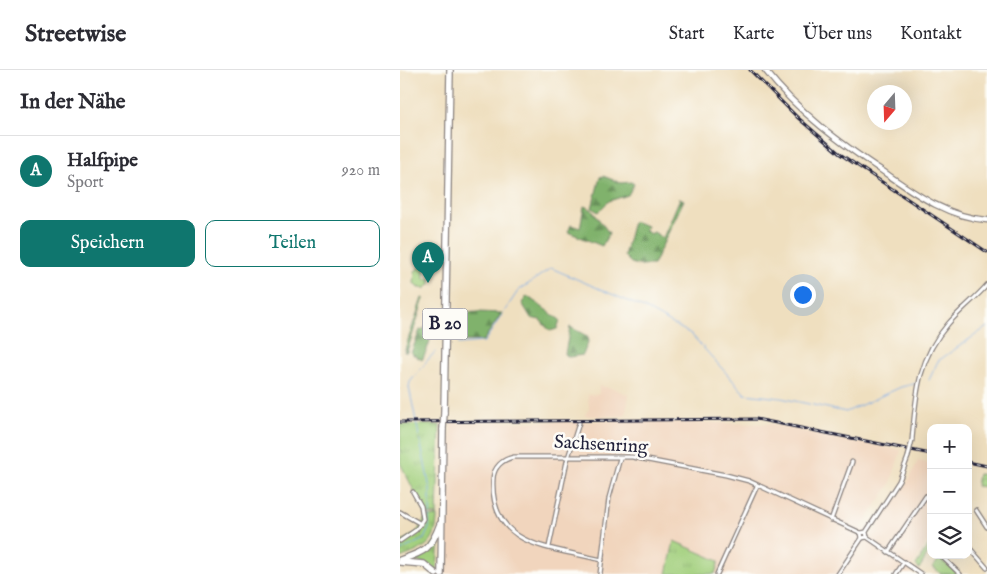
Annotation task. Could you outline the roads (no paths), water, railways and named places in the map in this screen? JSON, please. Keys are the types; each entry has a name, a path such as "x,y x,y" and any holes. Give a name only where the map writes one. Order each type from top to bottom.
{"highway":[{"name":"B 20","path":"441,574 450,70"},
{"path":"400,561 418,554 429,547 436,540 442,520"},
{"path":"400,561 424,564 436,574"}],"main road":[{"path":"765,70 803,111 860,157 934,205 959,215 987,220"}],"street":[{"path":"921,574 867,537 866,532 899,481 908,457 912,440 917,385 938,336 987,285"},
{"path":"549,547 568,456 579,424"},
{"name":"Sachsenring","path":"602,560 518,538 506,528 498,508 493,477 499,464 510,458 568,456 632,457 716,473 741,478 860,533"},
{"path":"600,574 609,498 620,458"},
{"path":"831,520 852,462"},
{"path":"718,574 758,486"},
{"path":"400,541 416,530 421,524 423,512 413,492"},
{"path":"888,552 926,496"},
{"path":"976,510 987,527"},
{"path":"400,512 421,524"},
{"path":"862,538 860,533 866,532"},
{"path":"838,574 862,538 867,537"},
{"path":"972,551 987,568"},
{"path":"944,559 960,574"},
{"path":"896,574 904,562"}],"waterway":[{"path":"458,344 484,342 518,291 551,268 644,308 691,334 745,394 781,398 846,412 901,387 918,383"},
{"path":"929,380 938,361 987,327"},
{"path":"425,363 435,352"},
{"path":"424,365 410,382 409,387 430,489 430,514"},
{"path":"400,551 424,539 429,528 429,516"}],"railway":[{"path":"750,70 797,117 840,154 987,252"},
{"path":"400,422 756,419 927,453"},
{"path":"972,463 987,466"}],"place":[{"name":"Halfpipe","path":"428,283"}]}
